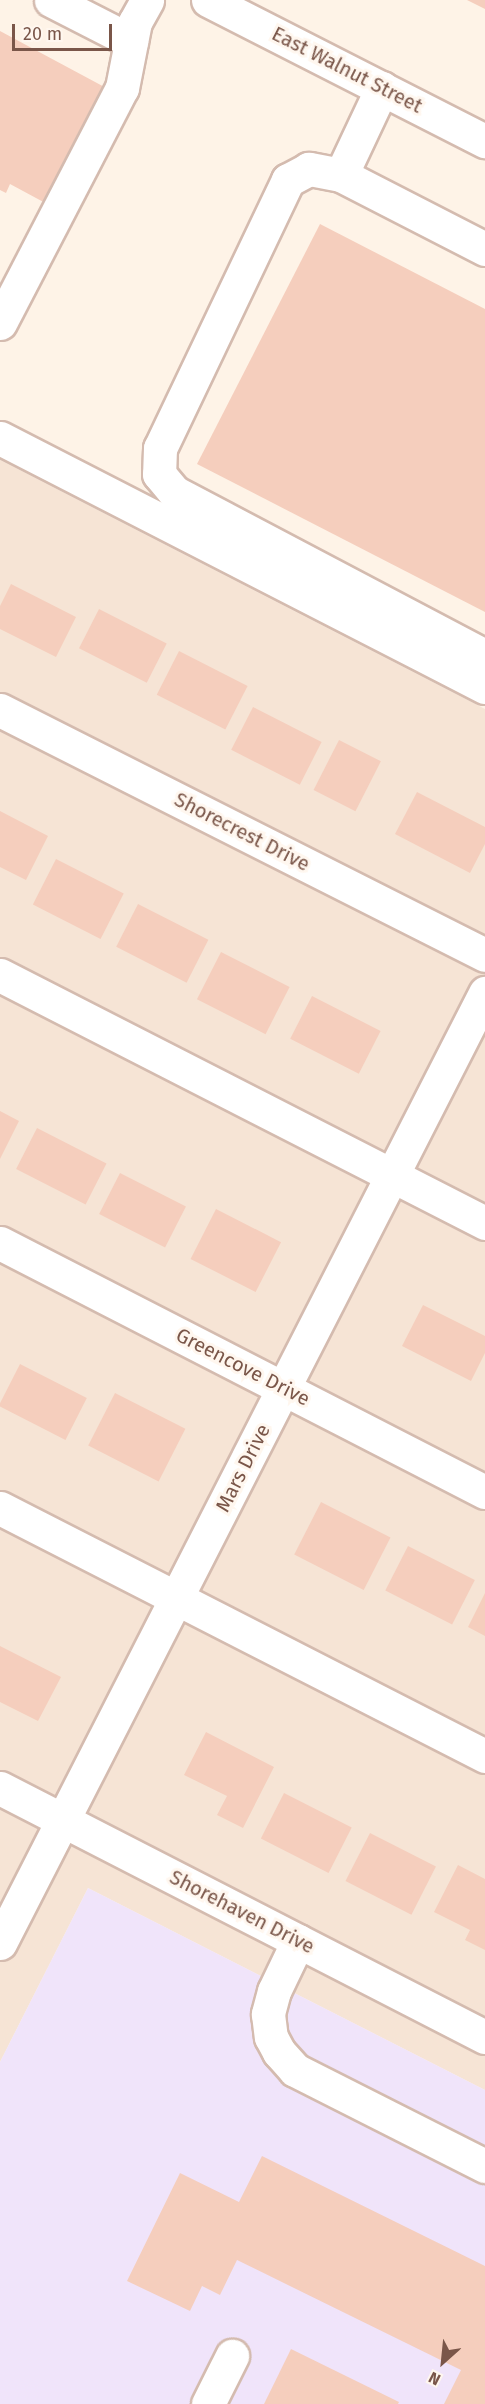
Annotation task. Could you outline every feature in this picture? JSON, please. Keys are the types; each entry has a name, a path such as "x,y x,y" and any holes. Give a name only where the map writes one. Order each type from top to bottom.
{"street":[{"path":"51,0 131,41"},
{"path":"0,323 122,88 135,22 147,0"},
{"name":"East Walnut Street","path":"208,0 485,141"},
{"path":"340,175 382,88"},
{"path":"485,249 340,175 309,169 288,180 160,448 159,474 174,492 485,656"},
{"path":"0,438 485,687"},
{"name":"Shorecrest Drive","path":"0,710 485,955"},
{"path":"0,975 485,1223"},
{"name":"Mars Drive","path":"0,1943 485,993"},
{"name":"Greencove Drive","path":"0,1243 485,1492"},
{"path":"0,1508 485,1756"},
{"name":"Shorehaven Drive","path":"0,1788 485,2037"},
{"path":"298,1941 274,1990 268,2014 271,2037 279,2052 295,2070 485,2166"},
{"path":"208,2404 232,2356"}],"shaded area":[{"path":"0,460 485,709 485,2090 88,1888 0,2062"},
{"path":"88,1888 485,2090 485,2404 0,2404 0,2062"}],"building":[{"path":"467,0 485,0 485,9"},
{"path":"0,31 110,90 49,205 10,184 6,193 0,190"},
{"path":"320,224 485,309 485,612 197,464"},
{"path":"11,584 76,617 56,657 0,629 0,606"},
{"path":"99,609 167,644 147,683 79,648"},
{"path":"179,651 248,686 225,730 157,695"},
{"path":"253,707 322,742 300,785 231,750"},
{"path":"339,740 381,761 355,811 314,790"},
{"path":"417,792 485,827 485,844 470,873 395,834"},
{"path":"0,811 48,836 26,880 0,867"},
{"path":"56,859 124,894 101,939 33,904"},
{"path":"138,904 208,940 187,983 116,947"},
{"path":"221,952 290,987 266,1034 197,999"},
{"path":"312,996 381,1031 359,1074 290,1039"},
{"path":"0,1111 19,1121 0,1159"},
{"path":"37,1128 106,1163 86,1204 16,1169"},
{"path":"120,1173 186,1207 165,1248 99,1214"},
{"path":"216,1209 281,1242 256,1292 191,1259"},
{"path":"423,1305 485,1336 485,1353 471,1381 402,1346"},
{"path":"20,1364 87,1398 65,1440 0,1407"},
{"path":"115,1393 185,1429 159,1481 88,1446"},
{"path":"321,1502 390,1537 364,1590 294,1555"},
{"path":"408,1546 475,1580 452,1625 385,1591"},
{"path":"485,1593 485,1636 468,1627"},
{"path":"0,1646 61,1677 38,1721 0,1702"},
{"path":"206,1732 274,1767 243,1828 217,1815 227,1796 184,1775"},
{"path":"284,1793 352,1828 329,1873 261,1838"},
{"path":"370,1833 436,1867 411,1915 345,1881"},
{"path":"458,1865 485,1879 485,1950 465,1940 470,1930 434,1912"},
{"path":"262,2156 485,2266 485,2404 444,2404 461,2370 237,2260 220,2295 202,2286 190,2311 127,2281 180,2173 239,2202"},
{"path":"291,2349 399,2402 398,2404 264,2404"}]}
